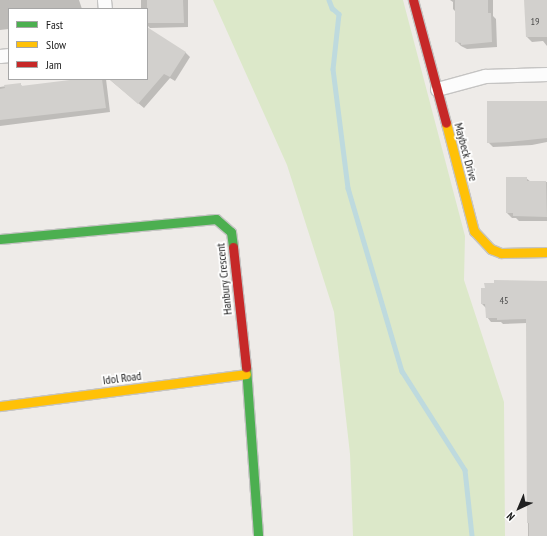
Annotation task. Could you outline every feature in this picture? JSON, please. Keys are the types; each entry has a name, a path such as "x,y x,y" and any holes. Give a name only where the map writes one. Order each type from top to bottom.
{"street":[{"name":"Maybeck Drive","path":"413,0 474,231 482,242 491,249 501,253 547,252"},
{"path":"437,89 485,76 547,74"},
{"name":"Hanbury Crescent","path":"0,239 216,219 226,226 231,232 246,374 258,536"},
{"name":"Idol Road","path":"0,406 246,374"}],"green space":[{"path":"213,0 403,0 465,236 464,280 504,402 505,536 353,536 350,454 334,312 287,165"}],"building":[{"path":"147,0 183,0 184,23 148,23"},
{"path":"455,0 488,0 488,13 491,13 492,42 461,45 461,43 455,42"},
{"path":"524,0 547,0 547,37 526,37"},
{"path":"148,28 186,52 170,77 164,74 138,104 110,80 148,80"},
{"path":"70,80 102,80 106,108 0,120 0,89 5,88 4,85 21,83 21,86"},
{"path":"487,101 547,101 547,138 487,143"},
{"path":"506,177 527,177 527,181 546,181 547,217 513,216 513,213 506,213"},
{"path":"494,280 547,281 547,536 529,536 529,523 527,523 526,319 497,320 497,318 486,318 485,304 481,304 481,288 485,288 484,283 494,283"}],"waterway":[{"path":"329,0 332,8 339,14 333,69 348,188 402,371 465,470 472,536"}],"traffic: fast":[{"path":"0,239 216,219 231,232 233,247"},
{"path":"246,367 258,536"}],"traffic: slow":[{"path":"446,123 474,231 491,249 501,253 547,252"},
{"path":"0,406 246,374"}],"traffic: jam":[{"path":"413,0 446,123"},
{"path":"233,247 246,367"}]}
